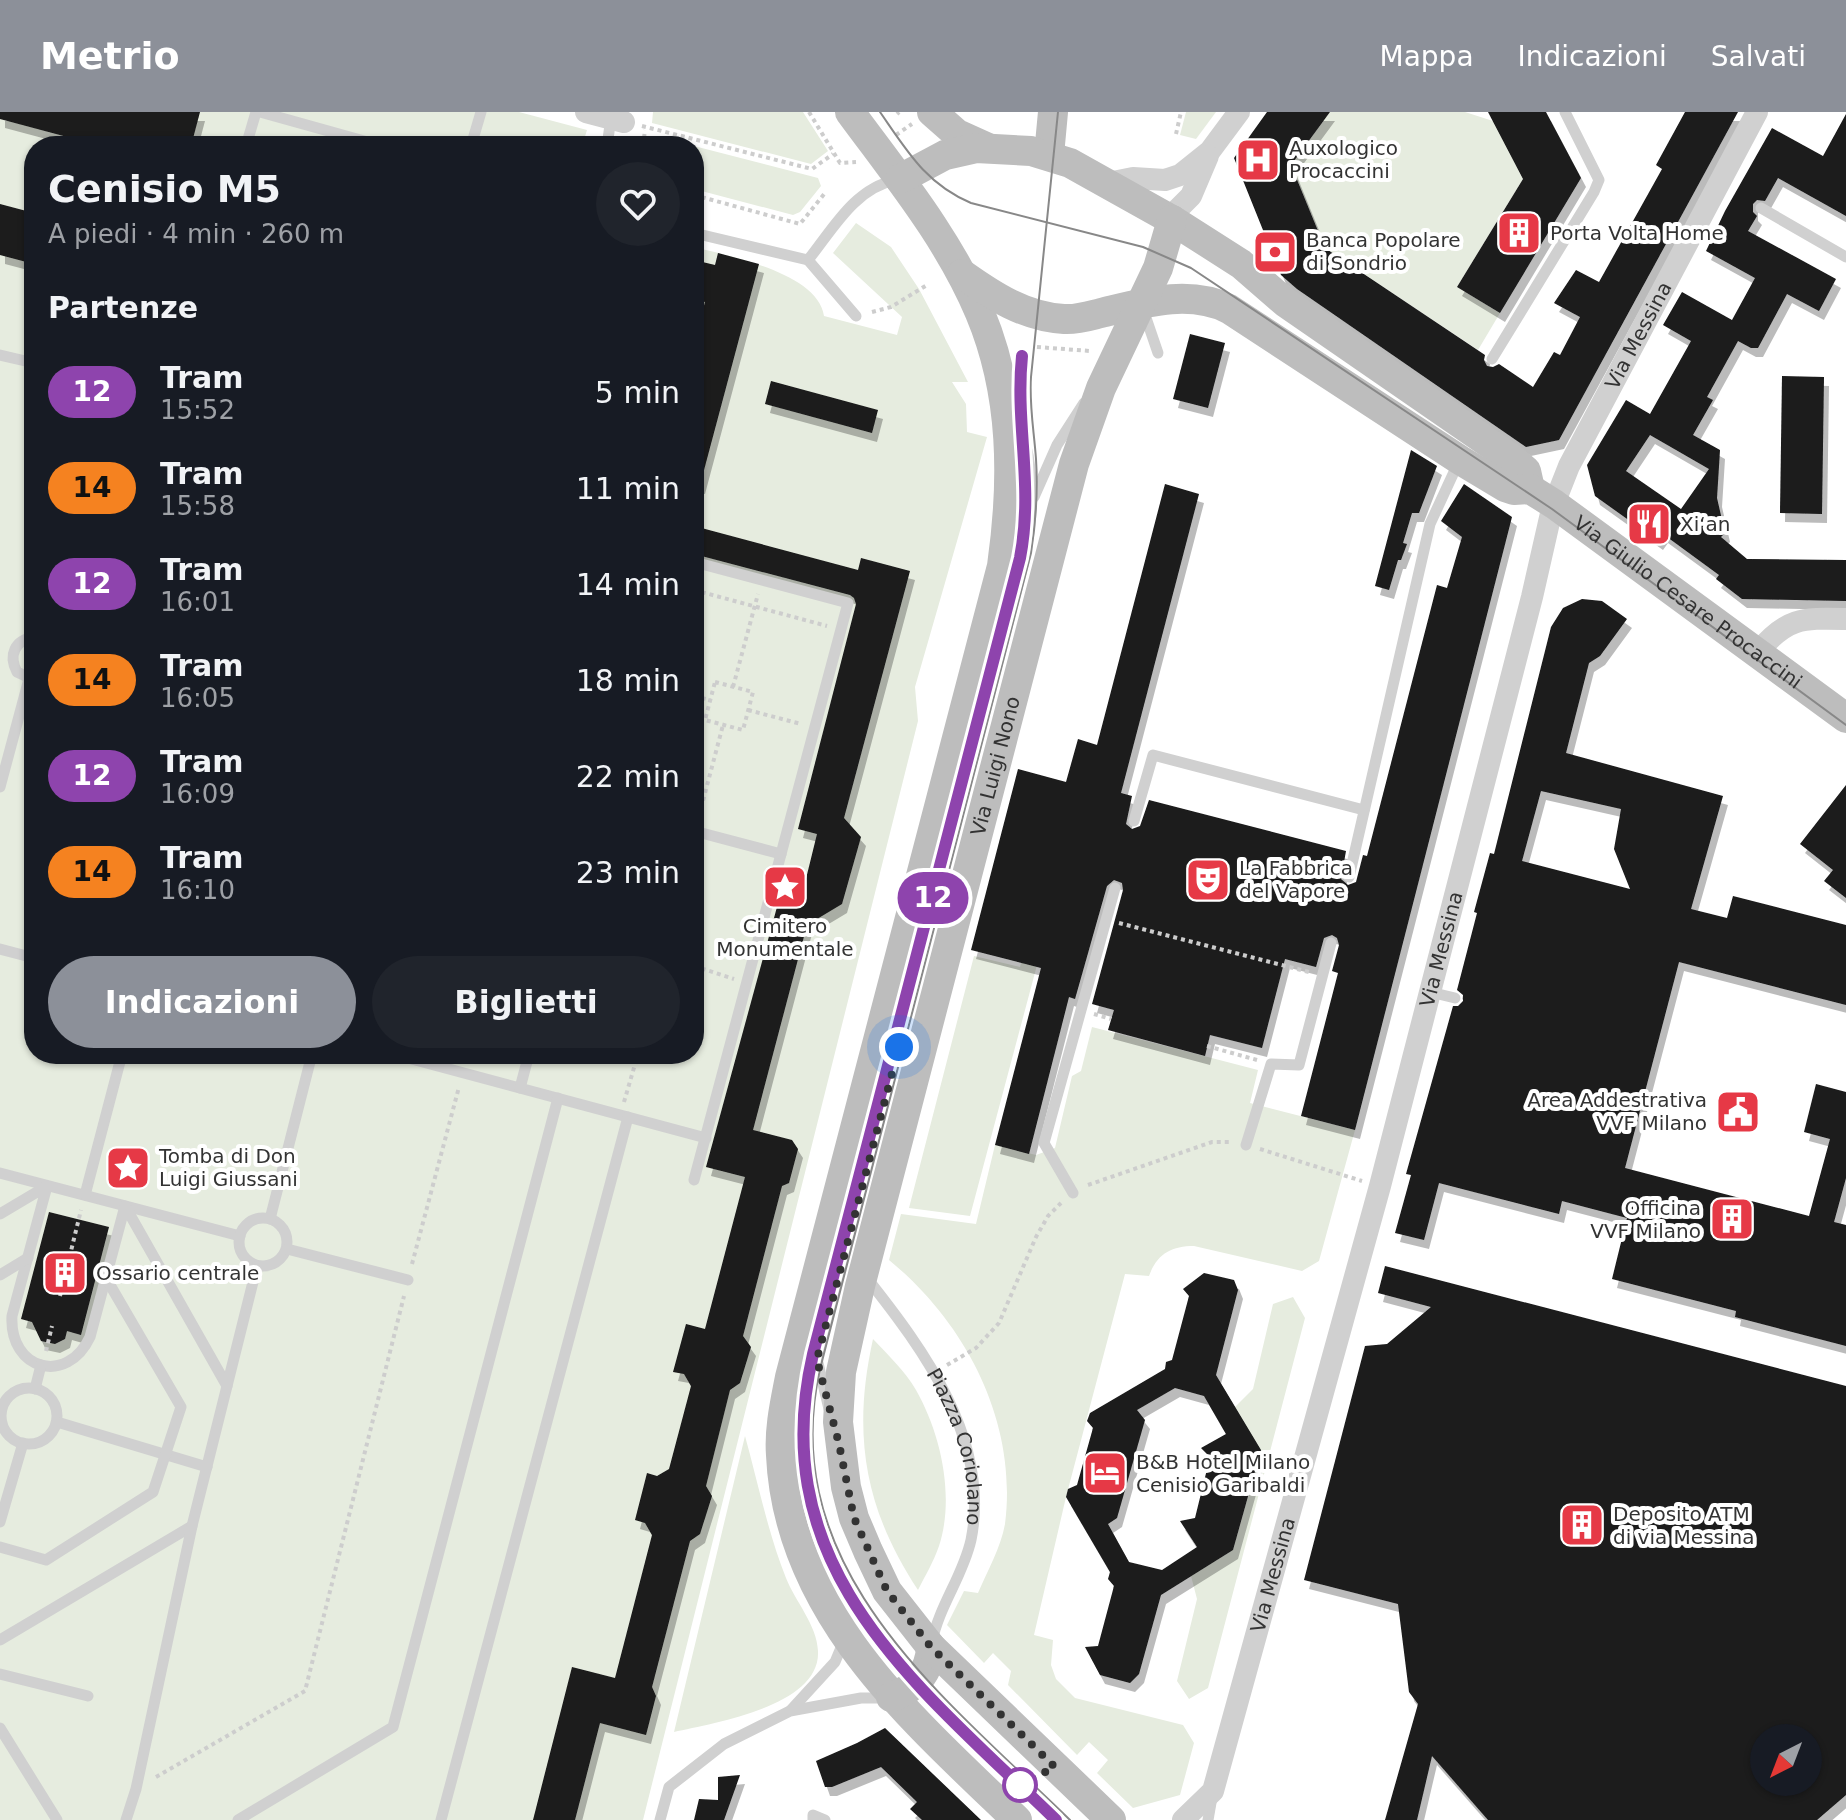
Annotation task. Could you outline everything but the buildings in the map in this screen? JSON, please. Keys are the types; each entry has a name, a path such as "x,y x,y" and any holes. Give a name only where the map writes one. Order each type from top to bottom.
{"main road":[{"path":"850,112 900,179 961,273 985,326 1002,386 1010,452 1010,495 1002,566 790,1377 782,1416 780,1453 784,1489 797,1539 824,1601 845,1638 891,1697 1017,1820"},
{"path":"932,112 957,134 988,148"},
{"path":"1049,155 1053,112"},
{"path":"900,179 945,155 965,149 988,148"},
{"name":"Via Giulio Cesare Procaccini","path":"988,148 1049,155 1080,167 1241,264 1286,303 1458,413 1526,471 1542,496 1846,718"},
{"name":"Via Luigi Nono","path":"839,1444 841,1372 864,1274 1074,464 1104,362 1142,303 1163,254 1172,220"},
{"path":"961,273 1008,303 1050,317 1075,319 1142,303"},
{"name":"Via Giulio Cesare Procaccini","path":"1142,303 1187,298 1221,304 1470,467 1514,490 1542,496"},
{"path":"839,1444 854,1518 887,1591 931,1647 1111,1820"},
{"path":"891,1697 919,1681 928,1666 931,1647"}],"street":[{"path":"586,112 619,130"},
{"path":"1108,183 1133,178 1152,181 1174,178 1189,170 1210,151 1239,112"},
{"name":"Via Messina","path":"1213,1791 1380,1186 1430,992 1542,496 1569,466 1725,188 1757,112"},
{"path":"1172,220 1191,196 1210,151"},
{"path":"1757,653 1777,631 1795,620 1846,619"},
{"path":"1183,1820 1213,1791"}],"lane":[{"path":"250,136 258,112 346,136"},
{"path":"474,136 481,112"},
{"path":"1492,359 1599,180 1565,112"},
{"path":"808,260 862,195 876,185 900,179"},
{"path":"1761,208 1846,257"},
{"path":"704,235 808,260 856,316"},
{"path":"1142,303 1158,353"},
{"path":"0,355 24,361"},
{"path":"1032,502 1065,430 1104,362"},
{"path":"782,1416 817,1359 1028,543 1032,502 1027,447 1002,386"},
{"path":"1349,877 1430,524 1454,472"},
{"path":"694,1180 848,603 704,565"},
{"path":"24,640 13,653 12,660 17,672 24,676"},
{"path":"0,649 13,653"},
{"path":"0,787 24,704"},
{"path":"1134,821 1153,755 1364,810"},
{"path":"704,835 781,854"},
{"path":"1073,1193 1044,1143 1115,888"},
{"path":"1246,1145 1271,1064 1299,1065 1331,943"},
{"path":"0,949 24,955"},
{"path":"1430,992 1455,998"},
{"path":"85,1195 119,1064"},
{"path":"270,1219 309,1064"},
{"path":"429,1064 706,1138"},
{"path":"520,1088 526,1064"},
{"path":"238,1820 393,1727 558,1098"},
{"path":"441,1820 625,1116"},
{"path":"0,1173 240,1236"},
{"path":"0,1214 47,1186"},
{"path":"47,1186 12,1316 11,1332 16,1347 27,1358 41,1365 57,1366 72,1362 83,1351 90,1337 125,1206"},
{"path":"125,1206 227,1386"},
{"path":"262,1218 270,1219 286,1233 287,1249 279,1262 265,1267 257,1266 240,1251 240,1236 248,1223 262,1218"},
{"path":"287,1249 408,1280"},
{"path":"0,1275 28,1258"},
{"path":"126,1820 136,1789 192,1526 257,1266"},
{"name":"Piazza Coriolano","path":"864,1274 935,1371 967,1451 973,1481 975,1513 970,1542 939,1617 931,1647"},
{"path":"0,1547 46,1560 153,1492 181,1407 106,1278"},
{"path":"817,1359 839,1444"},
{"path":"35,1389 41,1365"},
{"path":"26,1388 35,1389 50,1398 57,1422 48,1437 40,1442 23,1443 14,1440 3,1427 1,1409 10,1395 26,1388"},
{"path":"57,1422 207,1467"},
{"path":"0,1522 23,1443"},
{"path":"0,1640 192,1526"},
{"path":"790,1711 835,1662 845,1638"},
{"path":"0,1674 88,1696"},
{"path":"660,1820 669,1787 724,1744 790,1711 861,1698 891,1697"},
{"path":"0,1728 57,1820"},
{"name":"Via Messina","path":"1208,1820 1213,1791"},
{"path":"813,1820 813,1815 825,1820"}],"path":[{"path":"809,112 840,163"},
{"path":"1176,134 1181,112"},
{"path":"619,130 649,136"},
{"path":"704,147 812,169 833,154"},
{"path":"704,198 800,224 825,193"},
{"path":"856,316 891,307 927,285"},
{"path":"1037,347 1104,362"},
{"path":"733,687 762,580"},
{"path":"704,593 841,629"},
{"path":"715,682 753,692 743,730 705,720 710,700 715,682"},
{"path":"704,698 710,700"},
{"path":"748,710 815,728"},
{"path":"704,795 723,725"},
{"path":"1106,920 1322,975"},
{"path":"704,969 747,983"},
{"path":"1207,1046 1271,1064"},
{"path":"625,1116 636,1064"},
{"path":"136,1789 305,1691 462,1073"},
{"path":"935,1371 962,1357 989,1337 999,1323 1048,1216 1073,1193 1100,1180 1212,1142 1246,1145 1380,1186"},
{"path":"60,1296 79,1219"},
{"path":"48,1344 52,1326"}],"shaded area":[{"name":"Cimitero Monumentale","path":"0,112 519,112 587,130 585,136 24,136 24,1064 704,1064 704,250 749,261 789,278 806,288 818,301 824,316 897,335 902,317 833,253 856,223 891,247 919,289 968,382 952,382 966,404 967,432 987,437 915,687 918,721 643,1820 0,1820"},
{"path":"653,112 803,112 828,151 811,164 652,123"},
{"path":"1186,112 1216,112 1196,139 1180,135"},
{"path":"1330,112 1465,112 1493,121 1523,179 1457,287 1500,313 1478,350 1325,248 1291,165"},
{"path":"704,149 818,178 821,186 800,212 793,215 704,192"},
{"path":"1045,874 1060,879 970,1216 909,1208 974,956 1020,967"},
{"path":"1092,1027 1258,1070 1250,1103 1355,1130 1319,1261 1302,1271 1186,1246 1161,1257 1149,1276 1125,1274 1066,1497 1034,1635 1053,1640 1051,1665 1056,1679 1075,1698 1183,1725 1194,1743 1180,1795 1133,1808 1097,1773 1108,1760 1089,1742 1077,1755 1008,1685 1011,1671 993,1653 984,1663 947,1625 964,1591 978,1593 1000,1542 1005,1524 1007,1486 1003,1449 981,1377 963,1344 917,1285 889,1260 901,1214 976,1224 995,1145 1036,1155 1055,1148 1072,1076 1081,1071"},
{"path":"1293,1297 1305,1318 1208,1688 1189,1699 1177,1681 1197,1599 1191,1576 1233,1550 1261,1451 1235,1407 1253,1389 1273,1304"},
{"path":"873,1339 916,1390 932,1426 943,1466 944,1527 937,1552 918,1590 885,1530 867,1469 864,1407"},
{"path":"745,1436 780,1561 817,1641 814,1670 802,1686 762,1709 674,1732"}],"tram line":[{"path":"880,112 919,165 955,195 971,203 1143,247 1191,268 1552,509 1846,725"},
{"path":"1058,112 1031,377 1037,483 1031,553 820,1369 813,1441 822,1507 846,1567 881,1623 924,1676 971,1726 1070,1820"},
{"name":"12","path":"1022,356 1020,403 1027,488 1020,558 813,1354 802,1418 802,1443 805,1476 820,1533 846,1589 871,1629 908,1676 1056,1820"}],"place":[{"name":"Auxologico Procaccini","path":"1258,160"},
{"name":"Porta Volta Home","path":"1519,233"},
{"name":"Banca Popolare di Sondrio","path":"1275,252"},
{"name":"Xi‘an","path":"1649,524"},
{"name":"La Fabbrica del Vapore","path":"1208,880"},
{"name":"Cimitero Monumentale","path":"785,887"},
{"name":"Area Addestrativa VVF Milano","path":"1738,1112"},
{"name":"Tomba di Don Luigi Giussani","path":"128,1168"},
{"name":"Officina VVF Milano","path":"1732,1219"},
{"name":"Ossario centrale","path":"65,1273"},
{"name":"B&B Hotel Milano Cenisio Garibaldi","path":"1105,1473"},
{"name":"Deposito ATM di via Messina","path":"1582,1525"}],"route":[{"path":"899,1047 817,1359 854,1518 887,1591 931,1647 1055,1767 1020,1785"}]}
